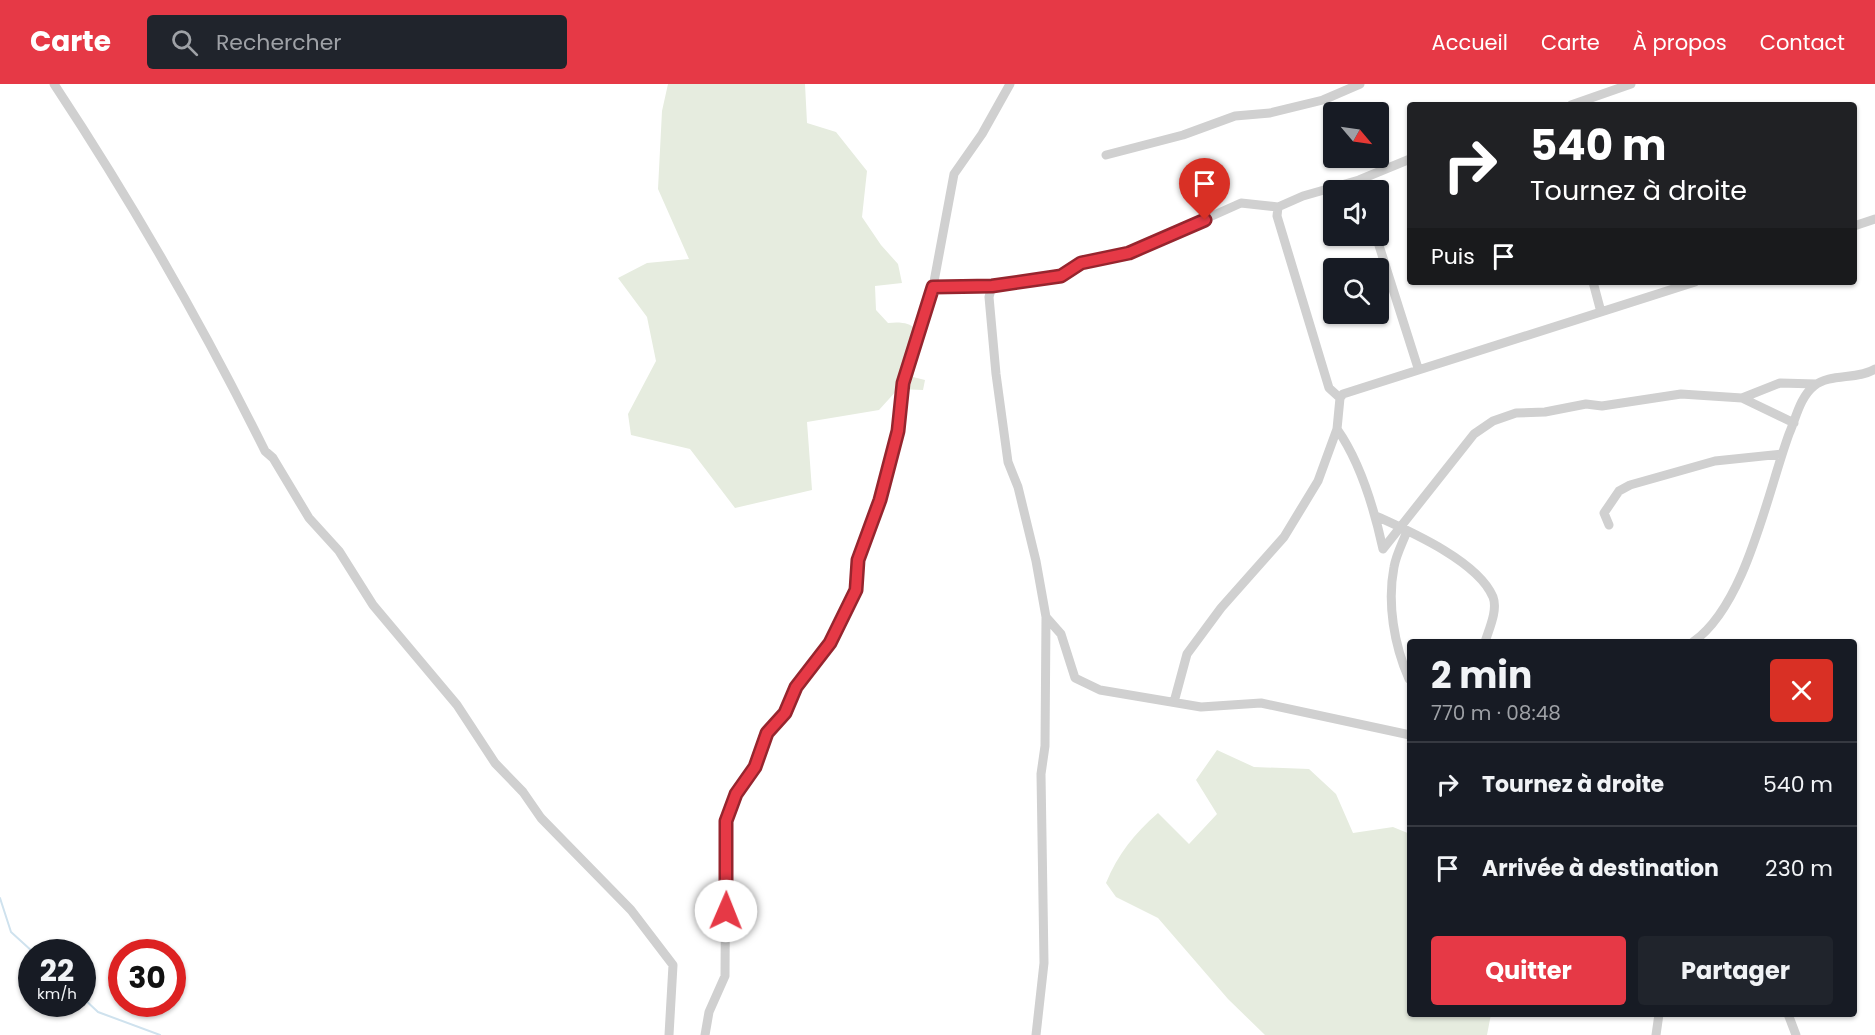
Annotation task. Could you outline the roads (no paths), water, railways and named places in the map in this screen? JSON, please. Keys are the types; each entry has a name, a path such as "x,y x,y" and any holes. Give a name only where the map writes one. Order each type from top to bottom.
{"street":[{"path":"54,84 110,171 215,350 265,451 273,458 309,518 339,551 373,605 458,705 495,763 523,792 541,818 631,910 673,966 669,1035"},
{"path":"705,1035 710,1012 725,976 726,821 729,807 755,767 767,733 785,713 796,687 830,643 856,590 858,560 880,500 898,431 903,383 933,287 954,174 982,134 1010,84"},
{"path":"1106,155 1183,135 1235,116 1270,113 1323,100 1360,84"},
{"path":"1580,102 1631,84"},
{"path":"1359,180 1407,160"},
{"path":"933,287 992,286 1061,276 1081,263 1129,253 1241,203 1278,207 1303,195 1323,190"},
{"path":"1278,207 1277,216 1329,388 1340,398"},
{"path":"1857,225 1875,219"},
{"path":"1379,246 1418,368"},
{"path":"1594,285 1600,312"},
{"path":"1174,702 1187,654 1221,608 1284,537 1318,481 1336,429 1340,398 1343,394 1418,368 1515,341 1686,285"},
{"path":"992,286 989,297 996,374 1008,462 1018,487 1031,540 1046,617 1045,746 1041,774 1044,963 1036,1035"},
{"path":"1743,398 1780,383 1816,384 1875,369"},
{"path":"1697,639 1728,603 1753,544 1782,454 1805,395 1816,384"},
{"path":"1336,429 1349,446 1376,516 1383,549 1404,529 1474,434 1502,417 1516,413 1557,410 1575,405 1602,406 1681,394 1743,398 1794,423"},
{"path":"1609,525 1604,513 1619,491 1630,485 1715,461 1782,454"},
{"path":"1376,516 1449,554 1479,577 1493,597 1494,608 1486,639"},
{"path":"1404,529 1394,565 1392,589 1393,614 1401,661 1407,674"},
{"path":"1046,617 1061,634 1075,678 1100,690 1201,707 1261,704 1407,734"},
{"path":"1656,1035 1659,1017"},
{"path":"1789,1017 1796,1035"}],"waterway":[{"path":"0,898 11,932 19,939"},
{"path":"96,1010 160,1035"}]}
